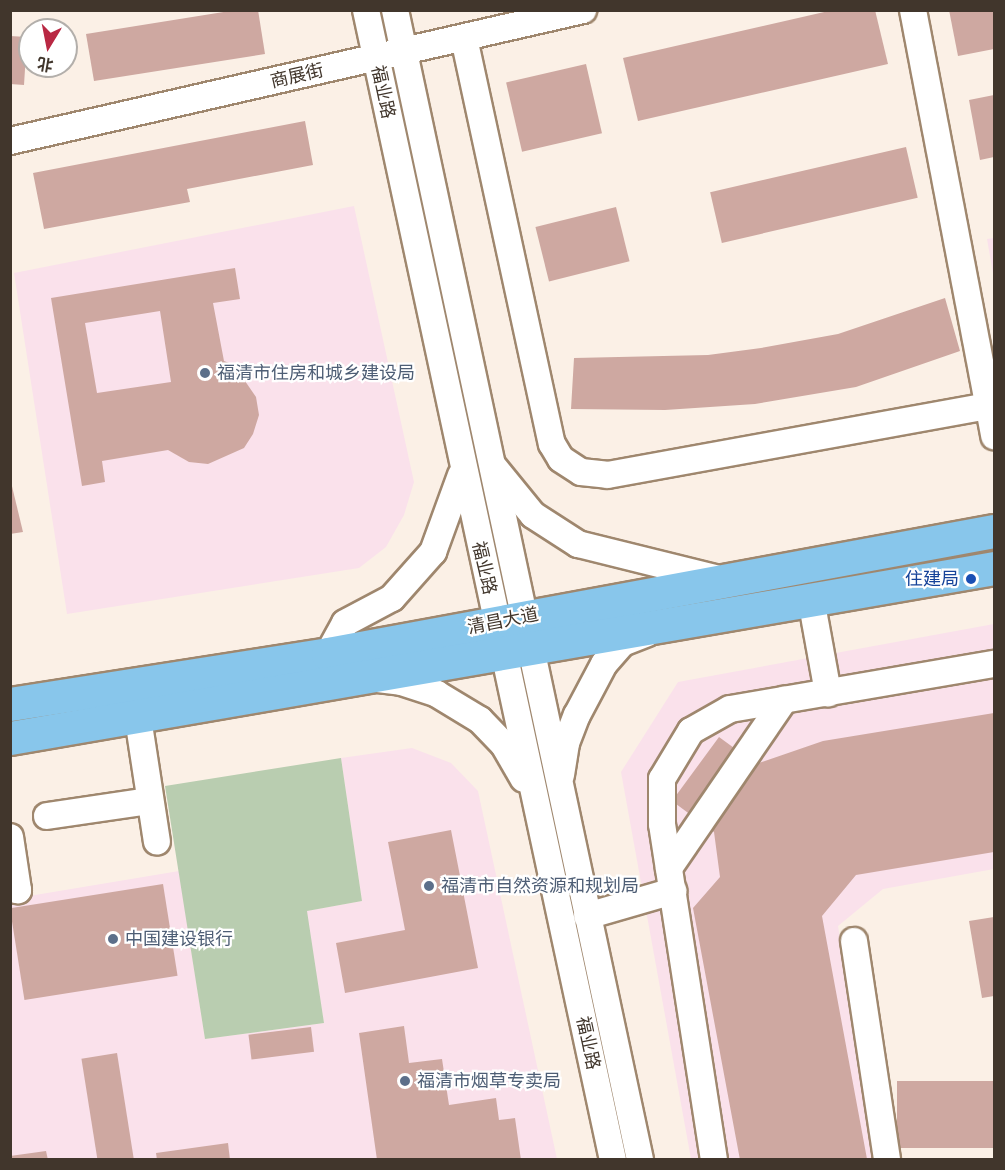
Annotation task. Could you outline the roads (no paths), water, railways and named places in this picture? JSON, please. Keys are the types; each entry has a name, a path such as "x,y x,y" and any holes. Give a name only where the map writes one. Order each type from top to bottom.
{"main road":[{"name":"清昌大道","path":"10,704 328,654 994,531"},
{"name":"清昌大道","path":"10,738 138,718 994,568"}],"street":[{"name":"福业路","path":"366,10 462,472 559,790 640,1160"},
{"name":"福业路","path":"395,10 490,462 509,620"},
{"name":"商展街","path":"10,141 583,10"},
{"path":"912,10 994,436"},
{"path":"464,38 552,444 561,459 581,472 608,475 989,406"},
{"path":"490,462 533,515 578,544 723,580"},
{"path":"328,654 345,623 392,598 433,552 462,472"},
{"path":"811,599 828,693"},
{"path":"559,790 566,743 604,664 622,643 675,623"},
{"name":"福业路","path":"516,651 534,796 613,1160"},
{"path":"714,1160 662,824 662,779 691,731 730,709 994,664"},
{"path":"363,678 401,682 437,694 480,720 504,746 534,796"},
{"path":"587,916 671,880 784,700"},
{"path":"138,718 157,842"},
{"path":"47,816 150,801"},
{"path":"10,837 18,890 10,889"},
{"path":"854,941 887,1160"}],"place":[{"name":"福清市住房和城乡建设局","path":"205,373"},
{"name":"住建局","path":"971,579"},
{"name":"福清市自然资源和规划局","path":"429,886"},
{"name":"中国建设银行","path":"113,939"},
{"name":"福清市烟草专卖局","path":"405,1081"}]}
